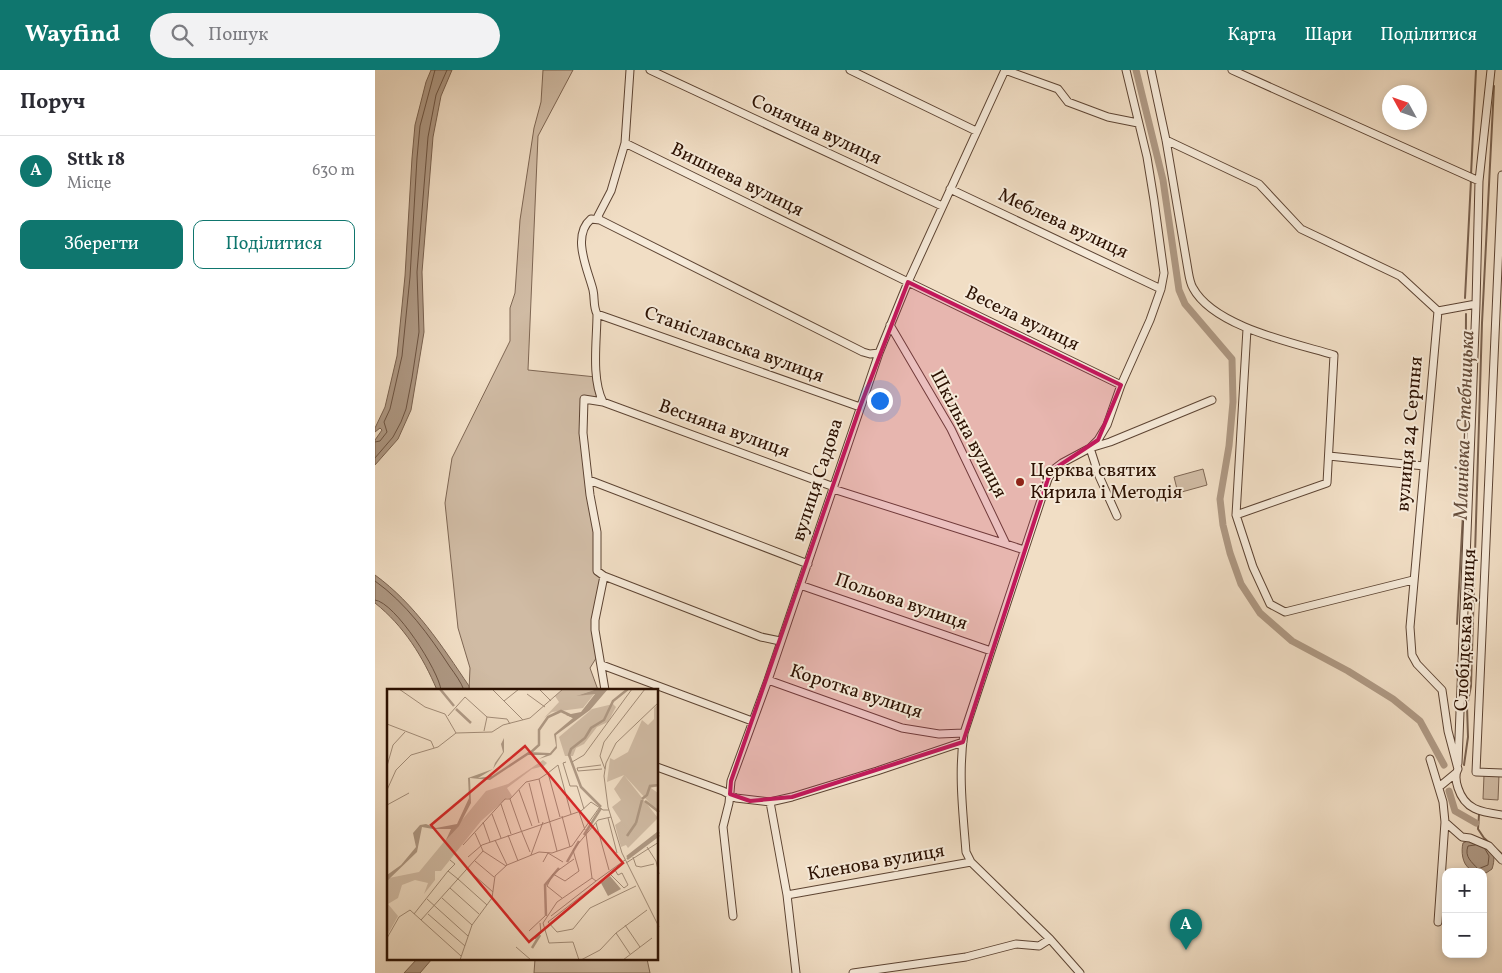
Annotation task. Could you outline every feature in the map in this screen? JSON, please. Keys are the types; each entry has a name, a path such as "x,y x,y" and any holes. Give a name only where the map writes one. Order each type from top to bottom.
{"street":[{"path":"600,220 598,216 611,191 625,143 629,70"},
{"name":"Сонячна вулиця","path":"649,70 942,206"},
{"path":"849,70 977,131"},
{"path":"1005,70 1058,89 1068,102 1108,117 1138,123"},
{"name":"вулиця Садова","path":"733,916 723,827 731,781 768,680 879,352 907,282 1005,70"},
{"path":"1090,448 1098,440 1107,425 1121,385 1150,320 1161,289 1164,273 1147,157 1125,70"},
{"path":"1151,70 1166,140 1188,270 1193,289 1208,305 1231,322 1247,329 1334,355 1327,483 1236,515"},
{"path":"1232,70 1479,181"},
{"path":"1439,786 1457,771 1476,304 1479,181 1491,70"},
{"path":"1166,140 1259,184 1301,229 1400,276 1438,312 1476,304"},
{"name":"Вишнева вулиця","path":"625,143 907,282"},
{"name":"Слобідська вулиця","path":"1502,175 1476,772 1502,773"},
{"name":"Меблева вулиця","path":"950,189 1161,289"},
{"path":"603,402 596,377 597,314 592,287 582,255 582,241 587,223 591,219 600,220 863,352 870,354 879,352"},
{"name":"Весела вулиця","path":"907,282 1121,385"},
{"name":"вулиця 24 Серпня","path":"1438,312 1409,627 1412,654 1417,664 1442,690 1457,771 1457,786 1463,802 1477,810 1502,815"},
{"name":"Станіславська вулиця","path":"597,314 860,407"},
{"name":"Шкільна вулиця","path":"890,325 951,429 1006,544"},
{"path":"1247,329 1236,515 1253,568 1270,604 1285,612 1413,580"},
{"path":"603,402 584,399 583,433 590,495 597,532 597,571 604,576 761,638 780,641"},
{"path":"1080,973 1050,939 971,862 966,852 960,769 964,733 1048,479 1054,470 1062,463 1090,448 1110,442 1212,400"},
{"name":"Весняна вулиця","path":"603,402 833,488 1006,544"},
{"path":"1090,448 1099,476 1117,516"},
{"path":"1329,456 1424,466"},
{"path":"589,480 808,564"},
{"path":"1006,544 1024,550"},
{"path":"604,576 595,620 598,655 602,665 605,689"},
{"name":"Польова вулиця","path":"800,584 991,651"},
{"path":"602,665 752,721"},
{"name":"Коротка вулиця","path":"768,680 902,728 939,734 964,733"},
{"path":"659,769 730,794 741,800 770,802 792,797 963,742"},
{"path":"1430,759 1443,802 1445,822 1437,922"},
{"path":"770,802 787,895 796,973"},
{"path":"1445,822 1462,837 1470,838 1489,846 1502,860"},
{"name":"Кленова вулиця","path":"787,895 971,862"},
{"path":"853,973 966,957 1016,944 1034,947 1050,939"}],"highlighted area":[{"path":"908,282 1121,385 1098,440 1054,469 1048,479 963,742 792,797 750,801 730,794 731,781 860,407"}],"shaded area":[{"path":"543,70 573,70 538,136 528,370 596,377 603,402 584,399 583,416 597,571 604,576 595,620 598,655 590,668 598,689 469,689 470,668 458,628 445,503 452,458 510,341 510,308 515,293 520,220 534,128 541,102"},
{"path":"1203,469 1207,485 1178,493 1174,477"},
{"path":"1484,775 1499,775 1498,800 1483,799"},
{"path":"535,960 647,960 650,973 534,973"}],"water":[{"path":"431,70 452,70 441,96 433,137 422,272 424,332 411,410 398,439 375,465 375,440 382,430 380,428 375,432 375,428 385,407 397,356 405,276 415,125"},
{"path":"375,575 403,599 427,626 469,686 469,689 436,689 412,643 395,622 375,603"},
{"path":"1472,839 1483,843 1491,849 1494,857 1492,869 1487,872 1487,868 1467,867 1462,853 1463,843"},
{"path":"416,960 431,960 420,973 404,973"}],"waterway":[{"path":"1136,70 1163,180 1179,290 1185,304 1232,359 1233,402 1229,446 1220,499 1223,525 1241,584 1260,613 1292,641 1348,671 1393,699 1420,721 1444,765"},
{"path":"1471,175 1476,70"},
{"name":"Млинівка-Стебницька","path":"1464,765 1468,737 1467,706 1471,686 1482,323 1494,86"},
{"path":"1465,298 1471,180"},
{"path":"1457,624 1465,477 1466,314"},
{"path":"1449,791 1455,811 1476,823"},
{"name":"Млинівка-Стебницька","path":"1479,815 1478,829 1484,838 1502,854"}],"place":[{"name":"Церква святих Кирила і Методія","path":"1020,482"},
{"name":"Sttk 18","path":"1186,950"}]}
